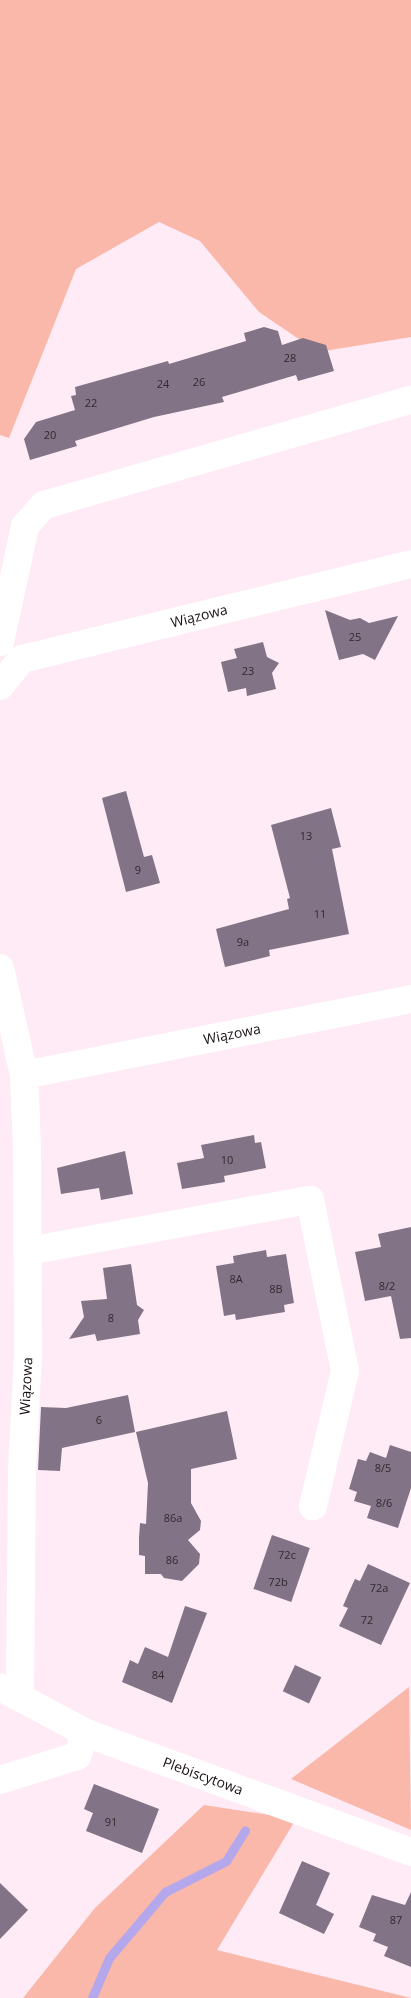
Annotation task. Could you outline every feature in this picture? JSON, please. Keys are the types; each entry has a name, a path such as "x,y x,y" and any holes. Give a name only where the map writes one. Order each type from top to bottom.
{"street":[{"path":"0,642 25,526 44,505 411,400"},
{"name":"Wiązowa","path":"0,686 22,659 411,564"},
{"name":"Wiązowa","path":"0,968 24,1075 28,1251 28,1355 10,1692"},
{"name":"Wiązowa","path":"24,1075 411,999"},
{"path":"28,1251 310,1200 345,1371 313,1506"},
{"name":"Plebiscytowa","path":"10,1692 86,1733 411,1852"},
{"path":"0,1780 77,1756 86,1733"}],"shaded area":[{"path":"0,0 411,0 411,337 318,352 259,312 200,241 159,222 76,269 9,438 0,435"},
{"path":"409,1687 411,1830 291,1779"},
{"path":"204,1805 296,1819 217,1950 411,1998 23,1998 95,1908"}],"building":[{"path":"264,327 278,331 282,345 303,338 326,345 334,371 298,381 296,375 222,397 224,402 154,417 75,441 77,446 30,460 24,439 36,422 75,410 71,396 76,395 75,387 168,361 169,364 246,341 244,333"},
{"path":"325,610 350,620 360,618 369,623 398,616 375,660 363,654 339,660"},
{"path":"263,642 267,657 279,663 272,673 276,689 247,696 246,688 228,692 221,662 237,658 234,649"},
{"path":"126,791 144,857 152,855 160,883 126,892 102,798"},
{"path":"331,808 341,847 332,849 349,934 269,950 270,956 225,967 216,929 289,909 287,899 290,898 271,825"},
{"path":"254,1135 255,1143 261,1142 266,1168 224,1176 225,1182 182,1189 177,1163 204,1158 201,1145"},
{"path":"125,1151 133,1194 101,1200 99,1188 61,1194 57,1168"},
{"path":"411,1227 411,1338 400,1339 391,1296 365,1301 355,1252 381,1247 378,1234"},
{"path":"266,1250 267,1257 286,1254 294,1303 284,1305 285,1312 236,1320 235,1314 224,1316 216,1266 234,1263 233,1256"},
{"path":"131,1264 137,1305 144,1310 138,1320 140,1334 97,1341 95,1334 69,1339 84,1317 81,1301 107,1299 103,1268"},
{"path":"128,1395 135,1432 62,1448 60,1471 38,1470 41,1407 66,1408"},
{"path":"227,1411 237,1459 191,1469 191,1503 201,1521 200,1530 188,1540 200,1554 199,1564 182,1581 164,1578 161,1574 145,1574 145,1556 139,1555 139,1538 140,1523 146,1524 148,1483 136,1432"},
{"path":"390,1445 411,1452 411,1488 398,1528 367,1518 371,1506 354,1501 357,1492 349,1489 358,1459 366,1461 370,1452 386,1458"},
{"path":"272,1535 310,1548 291,1602 253,1589"},
{"path":"368,1564 410,1583 381,1645 339,1626 348,1608 343,1606 355,1579 360,1581"},
{"path":"185,1606 207,1613 172,1703 122,1682 130,1660 138,1664 145,1647 168,1657"},
{"path":"295,1665 321,1677 309,1704 283,1691"},
{"path":"94,1784 159,1809 142,1853 86,1831 93,1813 84,1809"},
{"path":"302,1861 330,1873 316,1905 334,1914 324,1934 279,1913"},
{"path":"0,1883 28,1910 0,1939"},
{"path":"411,1892 411,1967 384,1956 388,1947 373,1941 376,1934 359,1927 372,1895 405,1905"}],"waterway":[{"path":"92,1998 109,1958 165,1892 226,1861 245,1831"}]}
